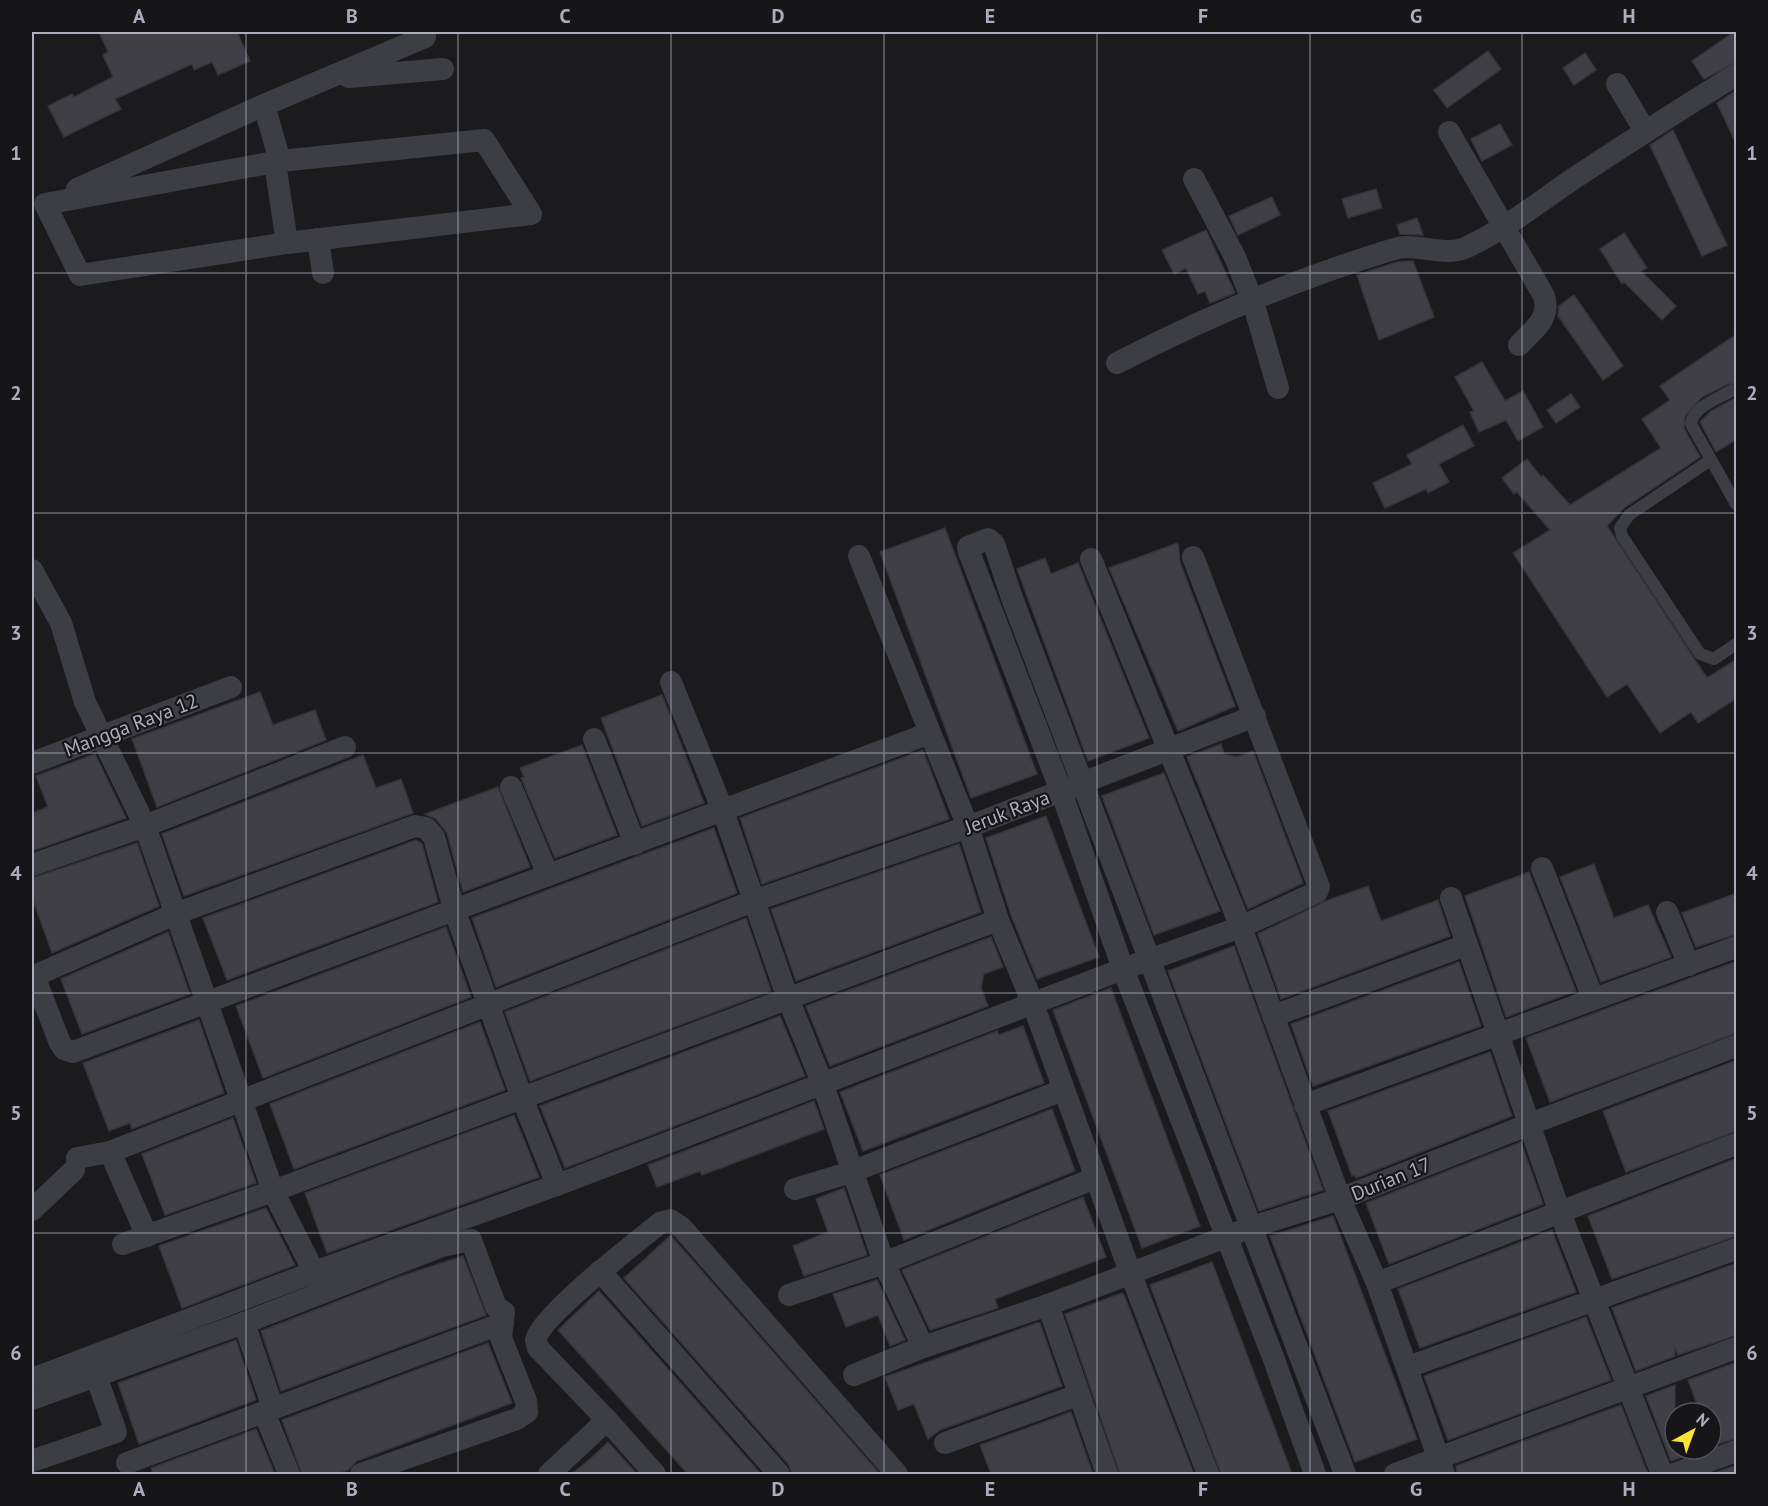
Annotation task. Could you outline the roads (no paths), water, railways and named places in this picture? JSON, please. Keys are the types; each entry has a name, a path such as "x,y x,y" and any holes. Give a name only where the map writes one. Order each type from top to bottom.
{"street":[{"path":"38,202 425,37"},
{"path":"328,78 443,69"},
{"path":"1117,363 1199,321 1253,302 1334,267 1402,246 1459,250 1503,226 1645,131 1737,75"},
{"path":"1617,84 1645,131"},
{"path":"264,105 278,162 287,243"},
{"path":"1449,132 1537,284 1547,307 1543,320 1519,345"},
{"path":"484,140 531,214 287,243 80,275 38,202 278,162 484,140"},
{"path":"1194,179 1235,257 1253,302 1278,388"},
{"path":"318,239 323,273"},
{"path":"1315,1474 1123,969 1061,791 969,552 970,545 988,539 992,541 1249,1228 1345,1474"},
{"path":"859,556 968,827 998,920 1033,1004 1095,1178 1208,1474"},
{"path":"32,1399 244,1323 317,1282 557,1185 1123,969 1241,927 1312,895 1319,888 1193,557"},
{"path":"1091,559 1241,927 1340,1199 1377,1283 1441,1466"},
{"path":"32,570 61,623 78,682 145,826 273,1191 317,1282"},
{"path":"989,607 1012,598"},
{"path":"671,682 756,900 787,996 823,1085 884,1263 923,1347"},
{"name":"Mangga Raya 12","path":"32,763 231,687"},
{"name":"Jeruk Raya","path":"32,1209 75,1164 240,1102 756,900 968,827 1255,716"},
{"path":"557,1185 522,1098 490,1003 454,909 434,837 426,828 415,826 175,914 33,976 60,1043 64,1049 74,1052 454,909 635,844 930,733"},
{"path":"594,739 635,844"},
{"path":"32,865 145,826 345,747"},
{"path":"511,787 548,875"},
{"path":"1542,868 1593,998"},
{"path":"1451,898 1560,1213 1630,1387 1662,1474"},
{"path":"1667,912 1689,965"},
{"path":"123,1244 273,1191 787,996 998,920"},
{"path":"1274,1016 1466,945"},
{"path":"1305,1105 1737,947"},
{"name":"Durian 17","path":"854,1375 923,1347 1048,1305 1249,1228 1340,1199 1737,1046"},
{"path":"795,1189 851,1172 1063,1090"},
{"path":"1377,1283 1737,1144"},
{"path":"110,1152 147,1236"},
{"path":"789,1295 884,1263 1095,1178"},
{"path":"655,1474 608,1420 538,1348 536,1340 543,1326 600,1271 660,1223 670,1220 677,1224 897,1474"},
{"path":"32,1379 317,1282 442,1246 471,1240 496,1307 504,1312 502,1340 528,1405 524,1416 361,1474"},
{"path":"1408,1367 1737,1249"},
{"path":"600,1271 779,1474"},
{"path":"1048,1305 1107,1474"},
{"path":"244,1323 268,1410 289,1474"},
{"path":"96,1376 129,1469 268,1410 503,1323"},
{"path":"1395,1474 1441,1466 1630,1387 1737,1348"},
{"path":"945,1443 1078,1395"},
{"path":"549,1474 608,1420"},
{"path":"32,1461 116,1431"},
{"path":"1674,1474 1737,1451"}],"lane":[{"path":"1731,391 1699,409 1690,424 1709,461 1737,504"},
{"path":"1709,461 1629,515 1620,528 1622,536 1700,654 1714,659 1737,644"}]}
